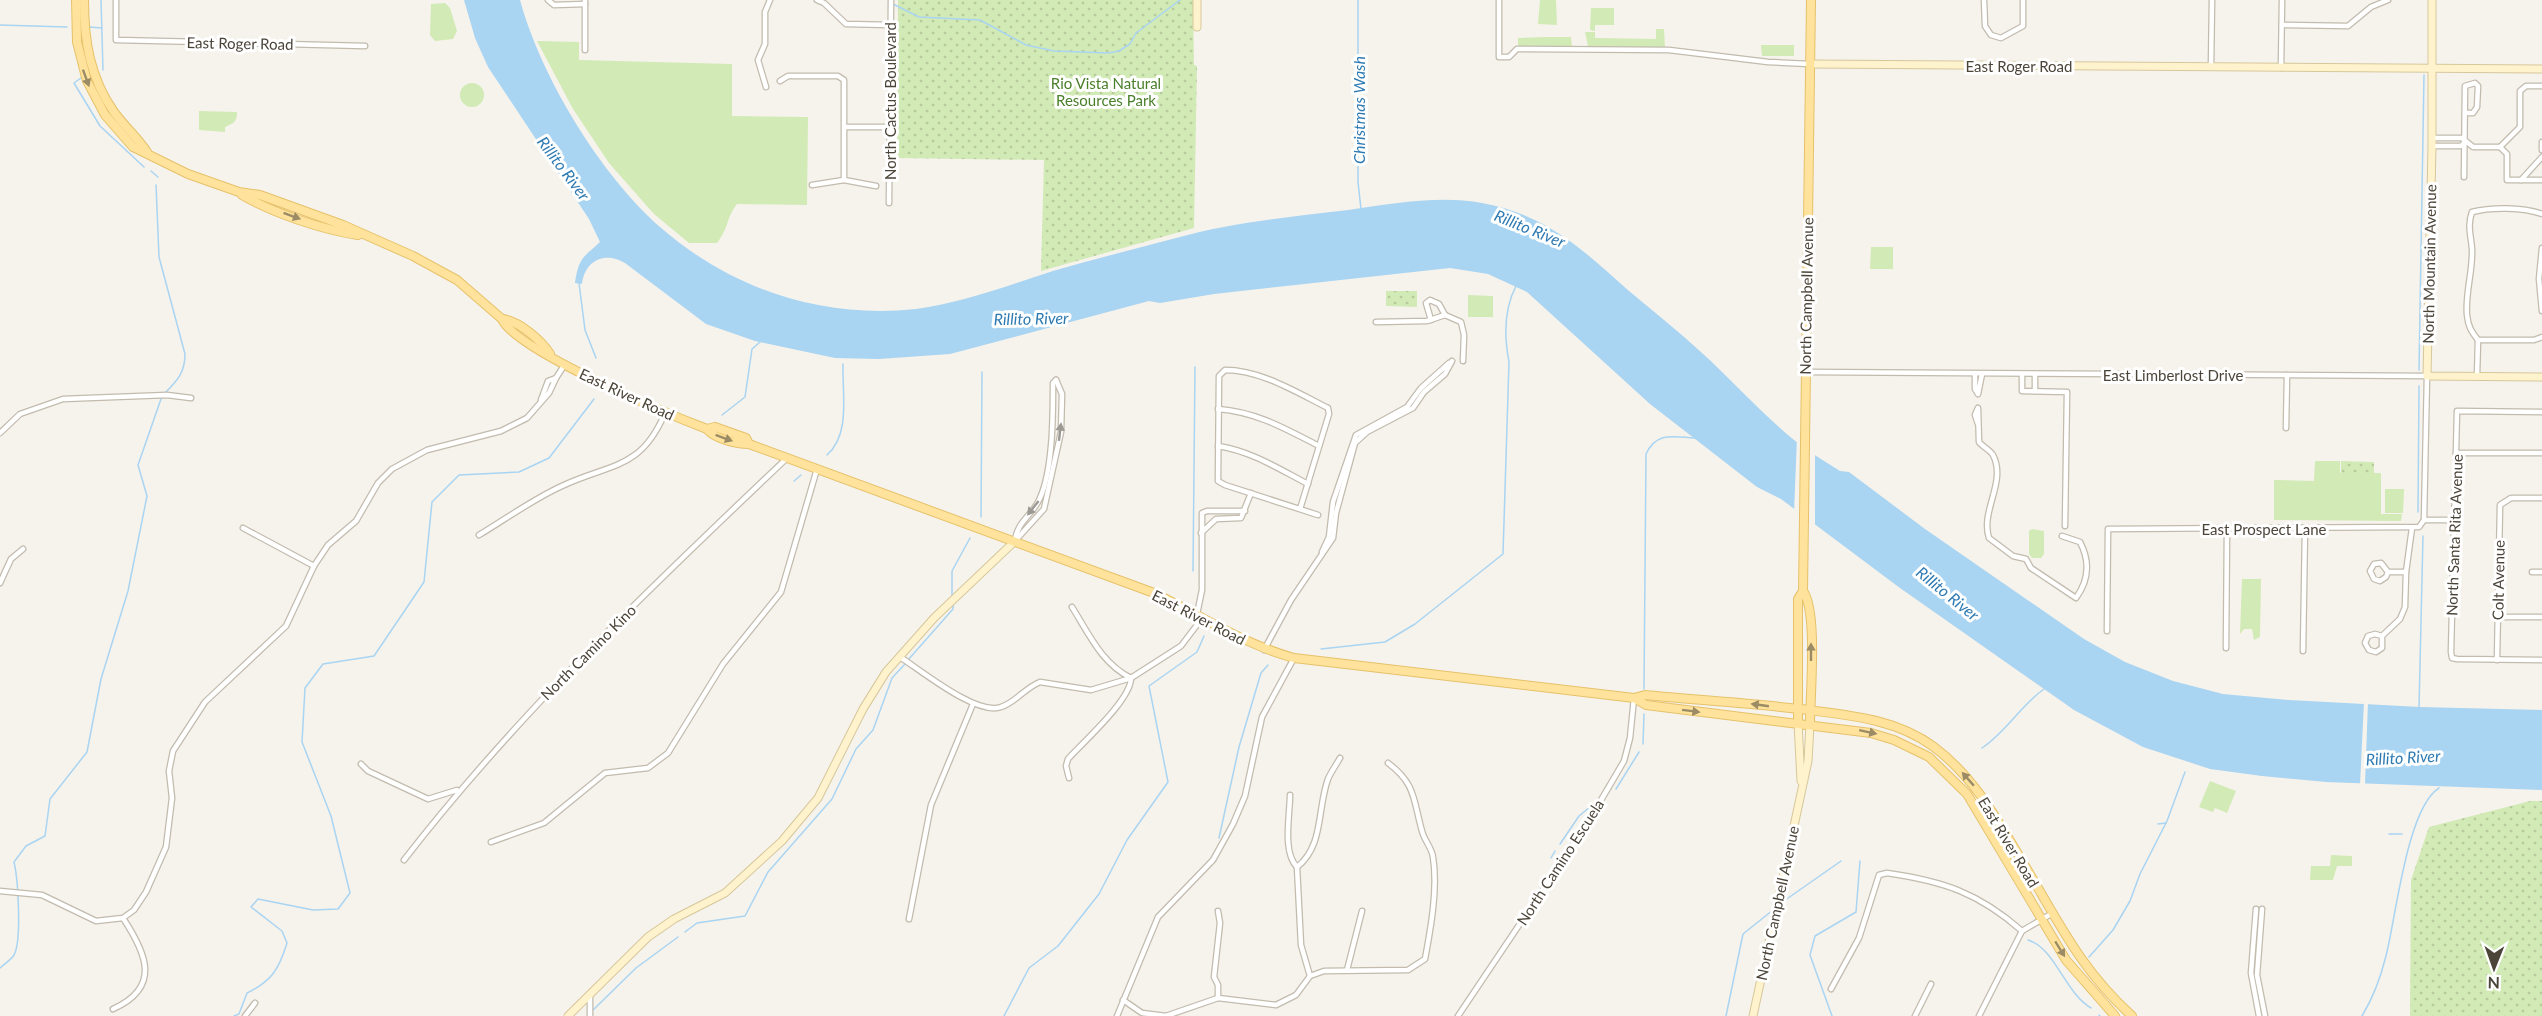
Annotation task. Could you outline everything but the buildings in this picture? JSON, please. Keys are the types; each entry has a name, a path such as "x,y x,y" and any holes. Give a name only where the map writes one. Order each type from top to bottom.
{"main road":[{"name":"East River Road","path":"76,0 78,49 92,92 105,115 133,147 188,174 238,192 255,202 322,226 362,236 436,267 457,280 502,319 509,320 543,343 550,354 565,364 665,413 707,429 716,427 746,438 749,444 1154,593 1200,615 1233,636 1264,650 1294,658 1634,698 1646,695 1798,709 1861,717 1915,736 1946,757 1986,801 2079,959 2132,1016"},
{"name":"East River Road","path":"84,0 86,41 98,83 115,113 147,152"},
{"name":"North Campbell Avenue","path":"1798,723 1798,599 1803,591 1811,0"},
{"name":"North Campbell Avenue","path":"1803,591 1809,599 1811,635 1810,724"},
{"name":"East River Road","path":"1634,698 1646,705 1810,724 1883,736 1912,748 1939,765 1976,807 2075,972 2115,1016"}],"street":[{"name":"East Roger Road","path":"116,0 116,40 365,46"},
{"path":"548,0 554,5 585,2 585,50"},
{"path":"766,87 758,60 765,44 765,12 770,0"},
{"path":"817,0 824,3 846,24 891,25"},
{"name":"North Cactus Boulevard","path":"889,203 891,0"},
{"path":"1197,0 1197,27"},
{"name":"East Roger Road","path":"1499,0 1499,57 1509,57 1517,49 1669,50 1768,62 1809,64 2542,69"},
{"path":"1984,0 1985,26 1991,35 2001,38 2023,26 2023,0"},
{"path":"2211,67 2212,0"},
{"path":"2281,68 2282,0"},
{"path":"2282,25 2348,26 2371,7 2388,0"},
{"name":"North Mountain Avenue","path":"2424,520 2432,142 2432,0"},
{"path":"780,81 788,76 844,78 846,85 844,180"},
{"path":"2464,177 2465,86 2475,83 2478,86 2477,107 2473,112 2465,112"},
{"path":"2432,142 2462,138 2464,142 2473,147 2500,147 2520,127 2520,91 2526,86 2542,86"},
{"path":"846,127 890,127"},
{"path":"2542,142 2542,150"},
{"path":"2500,147 2507,154 2507,180 2542,180"},
{"path":"2521,180 2542,157"},
{"path":"812,185 844,180 876,186"},
{"path":"2477,376 2478,340 2469,329 2466,312 2472,276 2472,248 2468,223 2472,212 2481,209 2533,211 2542,214"},
{"path":"2542,248 2539,279 2542,311"},
{"path":"1431,320 1426,303 1430,300 1439,304 1445,315 1461,322 1464,336 1462,361"},
{"path":"1376,322 1431,320 1445,315"},
{"path":"2478,340 2534,340 2542,337"},
{"path":"1264,650 1279,621 1333,538 1336,513 1355,443 1367,432 1413,408 1424,392 1445,374 1452,361 1421,388 1407,407 1356,435 1333,502 1329,537 1322,552"},
{"path":"0,891 51,898 96,921 123,918 134,910 146,892 166,847 172,798 169,771 173,751 205,702 286,626 314,566 328,545 356,521 378,483 392,469 427,450 501,431 527,418 541,400 548,381 556,378 565,364"},
{"path":"1300,509 1329,414 1328,408 1279,383 1238,370 1225,370 1219,376 1218,481 1251,493 1318,515"},
{"name":"East Limberlost Drive","path":"1805,372 2542,376"},
{"path":"1975,374 1975,389 1978,394"},
{"path":"1982,374 1978,394 1979,442 1992,453 1995,463 1995,496 1990,505 1987,523 1990,539 2013,556 2026,559 2031,568 2076,598 2084,587 2087,555 2080,542 2062,536"},
{"path":"2022,374 2022,391 2067,392 2065,526"},
{"path":"2035,374 2035,391"},
{"path":"2286,428 2287,375"},
{"path":"568,1016 648,937 674,918 706,905 724,893 782,841 818,798 871,695 900,657 934,618 1015,541 1044,509 1061,432 1062,394 1056,380 1053,383 1052,443 1040,498 1016,528 1015,541"},
{"path":"0,433 20,414 63,399 167,395 191,398"},
{"path":"1218,409 1240,411 1265,418 1319,446"},
{"name":"North Santa Rita Avenue","path":"2497,660 2454,659 2451,652 2457,411 2542,412"},
{"path":"479,535 560,486 627,462 643,450 656,435 665,413"},
{"path":"1218,446 1232,448 1263,460 1308,484"},
{"path":"2456,453 2542,453"},
{"name":"North Camino Kino","path":"404,860 459,789 551,687 787,458"},
{"path":"491,842 544,823 605,773 648,768 668,753 723,664 781,592 817,469"},
{"path":"1202,533 1216,519 1241,518 1251,493"},
{"name":"Colt Avenue","path":"2497,660 2499,508 2503,501 2511,498 2542,498"},
{"path":"900,657 973,704 991,709 1000,708 1040,682 1091,690 1131,678 1180,646 1200,615 1202,513 1245,511"},
{"path":"2424,520 2453,520"},
{"name":"East Prospect Lane","path":"2107,631 2108,529 2412,528 2419,527 2424,520"},
{"path":"243,528 314,566"},
{"path":"2226,648 2227,528"},
{"path":"2382,636 2375,634 2368,636 2366,647 2372,651 2382,648 2382,636 2400,619 2405,607 2406,572 2412,528"},
{"path":"2303,651 2305,529"},
{"path":"0,583 11,559 23,549"},
{"path":"2388,572 2406,572"},
{"path":"2532,572 2542,572"},
{"path":"1072,607 1104,658 1117,671 1131,678"},
{"path":"2497,617 2542,617"},
{"path":"1117,1016 1158,917 1213,860 1233,824 1245,796 1262,717 1294,658"},
{"path":"2497,660 2542,660"},
{"path":"1069,778 1066,766 1068,759 1114,709 1131,685 1131,678"},
{"name":"North Camino Escuela","path":"1458,1016 1587,824 1624,761 1630,738 1634,698"},
{"path":"909,919 931,805 973,704"},
{"name":"North Campbell Avenue","path":"1798,723 1801,789"},
{"name":"North Campbell Avenue","path":"1753,1016 1808,762 1810,724"},
{"path":"1298,867 1308,858 1317,836 1328,780 1340,758"},
{"path":"1123,1000 1142,1013 1166,1016 1218,998 1276,1005 1296,995 1310,976 1324,971 1408,970 1425,959 1435,891 1433,855 1422,834 1415,798 1404,775 1388,763"},
{"path":"361,764 368,771 428,799 459,789"},
{"path":"1290,795 1289,848 1292,861 1298,867 1301,945 1310,976"},
{"path":"1832,989 1859,938 1879,875 1887,873 1948,884 1967,892 2002,914 2022,931"},
{"path":"2256,909 2251,973 2259,1016"},
{"path":"2262,909 2257,975 2265,1016"},
{"path":"1218,910 1220,923 1214,977 1218,985 1218,998"},
{"path":"1347,970 1362,911"},
{"path":"1979,1016 2022,931 2051,914"},
{"path":"113,1009 133,998 143,983 145,973 145,960 139,942 123,918"},
{"path":"1915,1016 1931,984"},
{"path":"590,995 590,1016"},
{"path":"245,1016 255,1003"}],"green space":[{"name":"Rio Vista Natural Resources Park","path":"898,0 1193,0 1194,65 1197,66 1194,228 1041,271 1044,160 897,158"},
{"path":"1540,0 1556,0 1557,25 1538,24"},
{"path":"445,3 450,8 457,31 453,39 435,41 430,35 431,4"},
{"path":"1591,8 1614,8 1614,25 1595,25 1595,31 1590,30"},
{"path":"1656,29 1664,29 1665,48 1588,46 1585,32 1595,32 1595,38 1656,39"},
{"path":"1571,37 1572,47 1518,46 1518,38"},
{"path":"537,41 579,42 579,60 732,64 732,116 808,117 807,205 737,204 717,243 689,243 654,214 609,163 573,109"},
{"path":"1761,45 1794,45 1794,56 1762,56"},
{"path":"472,83 477,84 483,90 483,100 477,106 472,107 467,106 461,100 460,95 461,90 467,84"},
{"path":"199,111 237,112 237,116 234,122 225,127 225,132 199,130"},
{"path":"1871,247 1893,247 1893,269 1870,269"},
{"path":"1386,291 1417,291 1417,307 1386,306"},
{"path":"1468,295 1493,296 1493,317 1468,317"},
{"path":"2315,461 2340,461 2340,473 2381,473 2381,514 2402,514 2401,521 2274,520 2274,480 2314,481"},
{"path":"2341,461 2374,462 2374,474 2341,473"},
{"path":"2385,489 2404,489 2403,513 2385,513"},
{"path":"2032,529 2044,531 2044,554 2041,558 2032,558 2029,554 2029,531"},
{"path":"2242,579 2261,579 2260,637 2254,640 2252,629 2244,629 2240,634"},
{"path":"2210,781 2236,791 2227,813 2215,808 2213,812 2199,807"},
{"path":"2530,801 2542,801 2542,1016 2410,1016 2411,880 2429,827"},
{"path":"2331,855 2352,856 2352,866 2337,866 2333,880 2310,880 2311,866 2330,866"}],"water":[{"name":"Rillito River","path":"464,0 520,0 542,60 575,122 616,180 660,227 687,249 747,283 812,304 881,311 916,309 985,293 1053,271 1197,232 1398,203 1432,200 1466,201 1482,203 1526,216 1562,236 1595,261 1693,345 1799,444 1840,471 1849,472 1925,529 2084,639 2125,662 2173,681 2223,694 2420,707 2542,710 2542,790 2326,782 2262,776 2210,769 2143,747 2074,710 1900,588 1781,499 1757,487 1650,404 1527,292 1488,274 1450,268 1214,294 1160,303 1149,301 950,354 879,359 835,358 755,341 706,324 618,259 597,260 587,269 582,284 575,283 578,268 583,259 600,242 589,219 488,67 475,38"}],"pier":[{"path":"1797,438 1815,451 1815,528 1794,512"},
{"path":"2364,702 2368,702 2365,785 2360,785"}],"waterway":[{"path":"101,0 103,70"},
{"path":"893,4 919,17 980,20 1026,45 1054,51 1108,53 1119,51 1130,44 1136,33 1180,0"},
{"name":"Christmas Wash","path":"1358,0 1358,182 1361,209"},
{"path":"0,25 67,27"},
{"path":"89,27 102,28"},
{"path":"2419,370 2424,75"},
{"path":"81,78 74,83 100,126 144,167"},
{"path":"151,171 158,177"},
{"path":"156,185 159,257 185,354 184,366 180,375 165,393"},
{"path":"579,283 585,330 596,358"},
{"path":"1321,649 1385,642 1415,624 1503,554 1509,362 1506,323 1509,304 1516,286"},
{"path":"722,415 745,397 752,349 760,342"},
{"path":"827,455 835,446 842,425 843,364"},
{"path":"1193,571 1195,367"},
{"path":"981,517 982,372"},
{"path":"2418,512 2419,386"},
{"path":"0,968 14,955 18,937 18,895 14,862 26,846 45,836 50,799 87,752 101,679 128,591 147,496 138,465 162,396"},
{"path":"234,1016 239,1014 247,993 269,979 281,960 287,943 282,931 251,907 258,899 313,910 338,909 350,893 331,816 302,742 305,688 323,664 374,656 424,582 432,502 459,475 519,472 549,458 594,399"},
{"path":"1644,689 1646,454 1655,442 1667,437 1695,438"},
{"path":"794,481 801,475"},
{"path":"2419,708 2423,536"},
{"path":"952,596 952,571 970,538"},
{"path":"908,660 953,609 953,604"},
{"path":"1004,1016 1029,968 1058,946 1099,894 1127,840 1168,782 1149,686 1197,652 1204,636"},
{"path":"685,932 697,923 745,916 768,872 832,799 856,749 873,730 892,678 905,664"},
{"path":"1219,838 1239,747 1261,673 1268,665"},
{"path":"1982,748 2044,689"},
{"path":"1643,744 1644,714"},
{"path":"1616,789 1639,752"},
{"path":"2089,957 2113,930 2130,901 2140,874 2167,821 2185,772"},
{"path":"2362,1016 2384,964 2411,840 2428,799 2439,788"},
{"path":"1560,844 1579,816 1596,802"},
{"path":"2158,824 2166,823"},
{"path":"2389,834 2402,834"},
{"path":"1551,858 1555,851"},
{"path":"1781,903 1841,861"},
{"path":"1832,1016 1810,955 1815,936 1856,912 1860,861"},
{"path":"1726,1016 1743,934 1773,910"},
{"path":"592,1011 636,968 678,937"},
{"path":"2028,940 2046,952 2074,992 2091,1008"}]}
